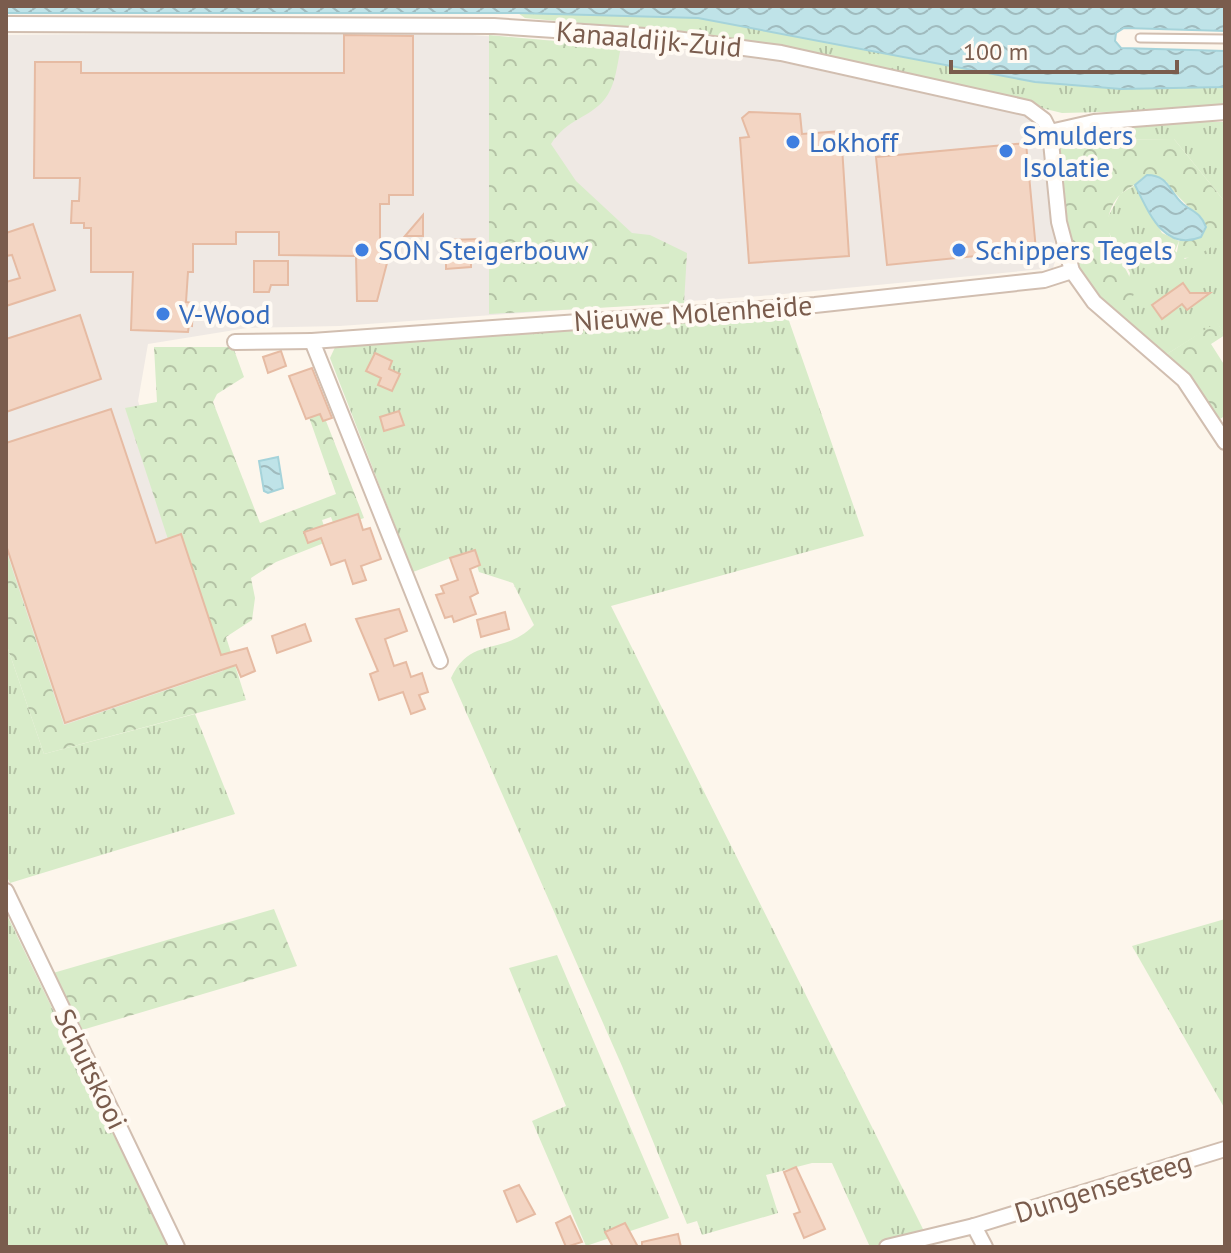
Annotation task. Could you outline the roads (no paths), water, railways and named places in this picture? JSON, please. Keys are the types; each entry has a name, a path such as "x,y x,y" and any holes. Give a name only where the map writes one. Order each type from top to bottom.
{"street":[{"name":"Kanaaldijk-Zuid","path":"6,24 494,26 706,42 781,53 1028,108 1044,120 1050,132"},
{"path":"1225,112 1094,122 1050,132 1059,222 1072,271 1094,302 1178,373 1225,442"},
{"name":"Nieuwe Molenheide","path":"235,342 312,341 815,305 1044,280 1072,271"},
{"path":"312,341 440,661"},
{"name":"Schutskooi","path":"6,891 177,1247"},
{"name":"Dungensesteeg","path":"887,1247 974,1226 1225,1149"},
{"path":"974,1226 985,1247"}],"lane":[{"path":"1140,38 1225,39"}],"water":[{"path":"6,6 1225,6 1225,31 1124,28 1116,33 1115,41 1121,48 1225,51 1225,87 1121,89 1035,82 698,18 518,13 6,13"},
{"path":"1147,175 1164,181 1183,204 1199,216 1206,227 1201,237 1177,239 1159,227 1135,185"},
{"path":"278,457 283,488 268,493 264,491 259,461"}],"place":[{"name":"Lokhoff","path":"793,142"},
{"name":"Smulders Isolatie","path":"1006,151"},
{"name":"SON Steigerbouw","path":"362,250"},
{"name":"Schippers Tegels","path":"959,250"},
{"name":"V-Wood","path":"163,314"}]}
